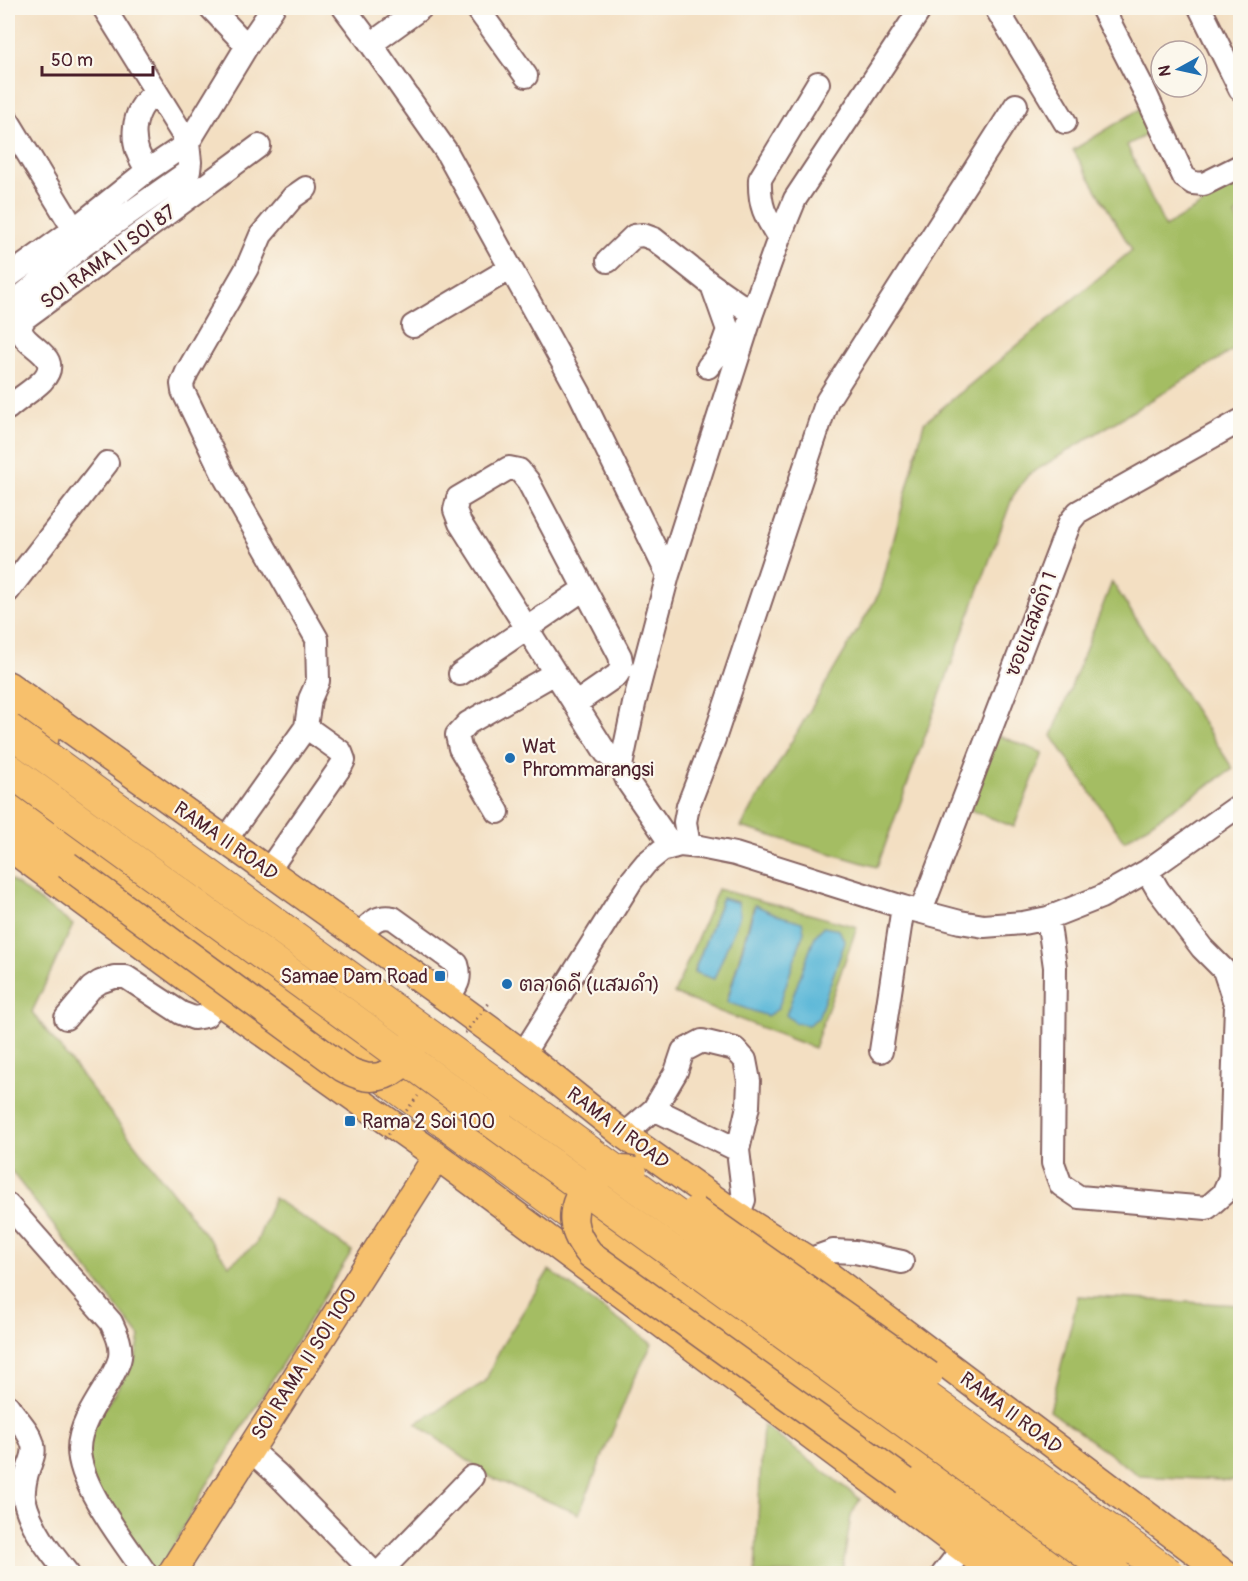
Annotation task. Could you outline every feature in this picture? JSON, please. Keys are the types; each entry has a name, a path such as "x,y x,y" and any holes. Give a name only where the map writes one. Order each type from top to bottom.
{"highway":[{"path":"8,729 1169,1574"},
{"name":"RAMA II ROAD","path":"8,736 1161,1574"},
{"path":"8,769 1115,1574"},
{"path":"8,802 1063,1574"}],"main road":[{"name":"RAMA II ROAD","path":"8,686 448,999 523,1054 624,1135 738,1216 808,1260 1225,1574"},
{"path":"8,709 203,857 398,997 413,1018 415,1032 409,1056 394,1070 381,1076 367,1077 343,1068 8,821"},
{"path":"8,846 218,1001 437,1156 997,1574"},
{"name":"SOI RAMA II SOI 100","path":"171,1574 437,1156"},
{"path":"1030,1574 591,1254 578,1236 574,1222 579,1195 588,1183 600,1174 615,1170 628,1170 641,1174 929,1375 1128,1521 1207,1574"}],"street":[{"path":"8,307 14,278 189,171 188,143 104,8"},
{"path":"211,8 247,45"},
{"path":"78,237 148,170 188,143 247,45 273,8"},
{"path":"344,8 446,151 579,392 668,575"},
{"path":"371,44 421,8"},
{"path":"477,8 526,76"},
{"path":"621,766 634,704 668,575 752,313 779,238 795,199 921,8"},
{"path":"996,8 1065,122"},
{"path":"1102,8 1143,88 1184,177 1193,183 1204,184 1240,166"},
{"path":"1200,8 1240,89"},
{"path":"779,238 765,216 759,197 760,179 818,83"},
{"path":"148,170 137,153 134,136 141,106 156,92"},
{"path":"681,846 688,806 714,739 826,401 1016,105"},
{"path":"8,122 78,237"},
{"name":"SOI RAMA II SOI 87","path":"8,408 42,381 48,372 49,363 44,354 22,334 21,327 25,318 258,146"},
{"path":"225,840 306,727 310,699 318,681 317,639 224,476 183,391 182,384 247,268 261,235 293,197 306,188"},
{"path":"608,261 634,236 643,235 654,239 752,313"},
{"path":"413,326 511,268"},
{"path":"712,285 728,330 740,350"},
{"path":"708,367 720,352 728,330"},
{"name":"ซอยแสมดำ 1","path":"880,1051 912,909 1070,522 1078,512 1240,421"},
{"path":"8,591 107,463"},
{"path":"575,704 617,675 622,667 620,656 528,481 519,470 509,468 458,498 455,510 460,523 606,753 621,766 628,782 681,846"},
{"path":"460,674 584,589"},
{"path":"498,812 460,748 457,735 468,723 555,673"},
{"path":"268,871 344,759 341,752 306,727"},
{"path":"523,1054 632,880 646,863 662,850 681,846 735,854 912,909 984,926 1023,923 1048,918 1101,897 1147,871 1240,807"},
{"path":"1048,918 1055,967 1053,1163 1061,1185 1080,1197 1207,1208 1223,1194 1230,1178 1236,1006 1224,970 1202,948 1158,890 1147,871"},
{"path":"66,1018 91,988 114,977 126,977 194,1018 206,1016 218,1001"},
{"path":"624,1135 654,1109 676,1072 683,1051 702,1041 735,1049 745,1060 749,1081 748,1106 738,1150 744,1200 738,1216"},
{"path":"654,1109 738,1150"},
{"path":"8,1205 111,1322 120,1341 120,1358 116,1369 83,1427 78,1448 81,1464 101,1509 146,1574"},
{"path":"808,1260 832,1251 855,1252 902,1262"},
{"path":"8,1406 30,1436 34,1446 34,1457 16,1487 24,1497 48,1550 68,1574"},
{"path":"249,1449 277,1474 367,1570 472,1477"},
{"path":"943,1574 963,1548"}],"green space":[{"path":"1143,107 1154,131 1127,145 1165,227 1211,199 1207,190 1240,175 1240,212 1235,215 1240,226 1240,346 1028,475 1013,496 877,867 741,827 880,592 924,423 1132,250 1073,150"},
{"path":"1112,582 1233,769 1124,841 1052,736"},
{"path":"997,735 1043,753 1014,827 971,810"},
{"path":"8,878 73,925 32,1012 229,1265 256,1244 274,1198 352,1251 202,1493 166,1560 156,1573 130,1573 71,1450 73,1422 95,1423 135,1361 140,1337 8,1167"},
{"path":"718,889 857,927 814,1048 674,994","holes":["722,899 738,902 694,972 694,971","754,905 777,915 727,1001"]},
{"path":"549,1270 652,1344 631,1386 579,1514 490,1477 416,1423 485,1382 501,1347"},
{"path":"1078,1296 1240,1305 1240,1481 1140,1476 1050,1411"},
{"path":"763,1425 860,1499 851,1516 842,1573 755,1573"}],"water":[{"path":"722,898 738,903 740,915 714,979 694,972"},
{"path":"755,905 777,915 802,922 804,931 778,1009 767,1016 727,1002"},
{"path":"823,927 839,930 845,942 818,1018 808,1025 796,1023 786,1015 815,936"}],"place":[{"name":"Wat Phrommarangsi","path":"510,758"},
{"name":"Samae Dam Road","path":"440,976"},
{"name":"ตลาดดี (แสมดำ)","path":"507,984"},
{"name":"Rama 2 Soi 100","path":"350,1121"}]}
